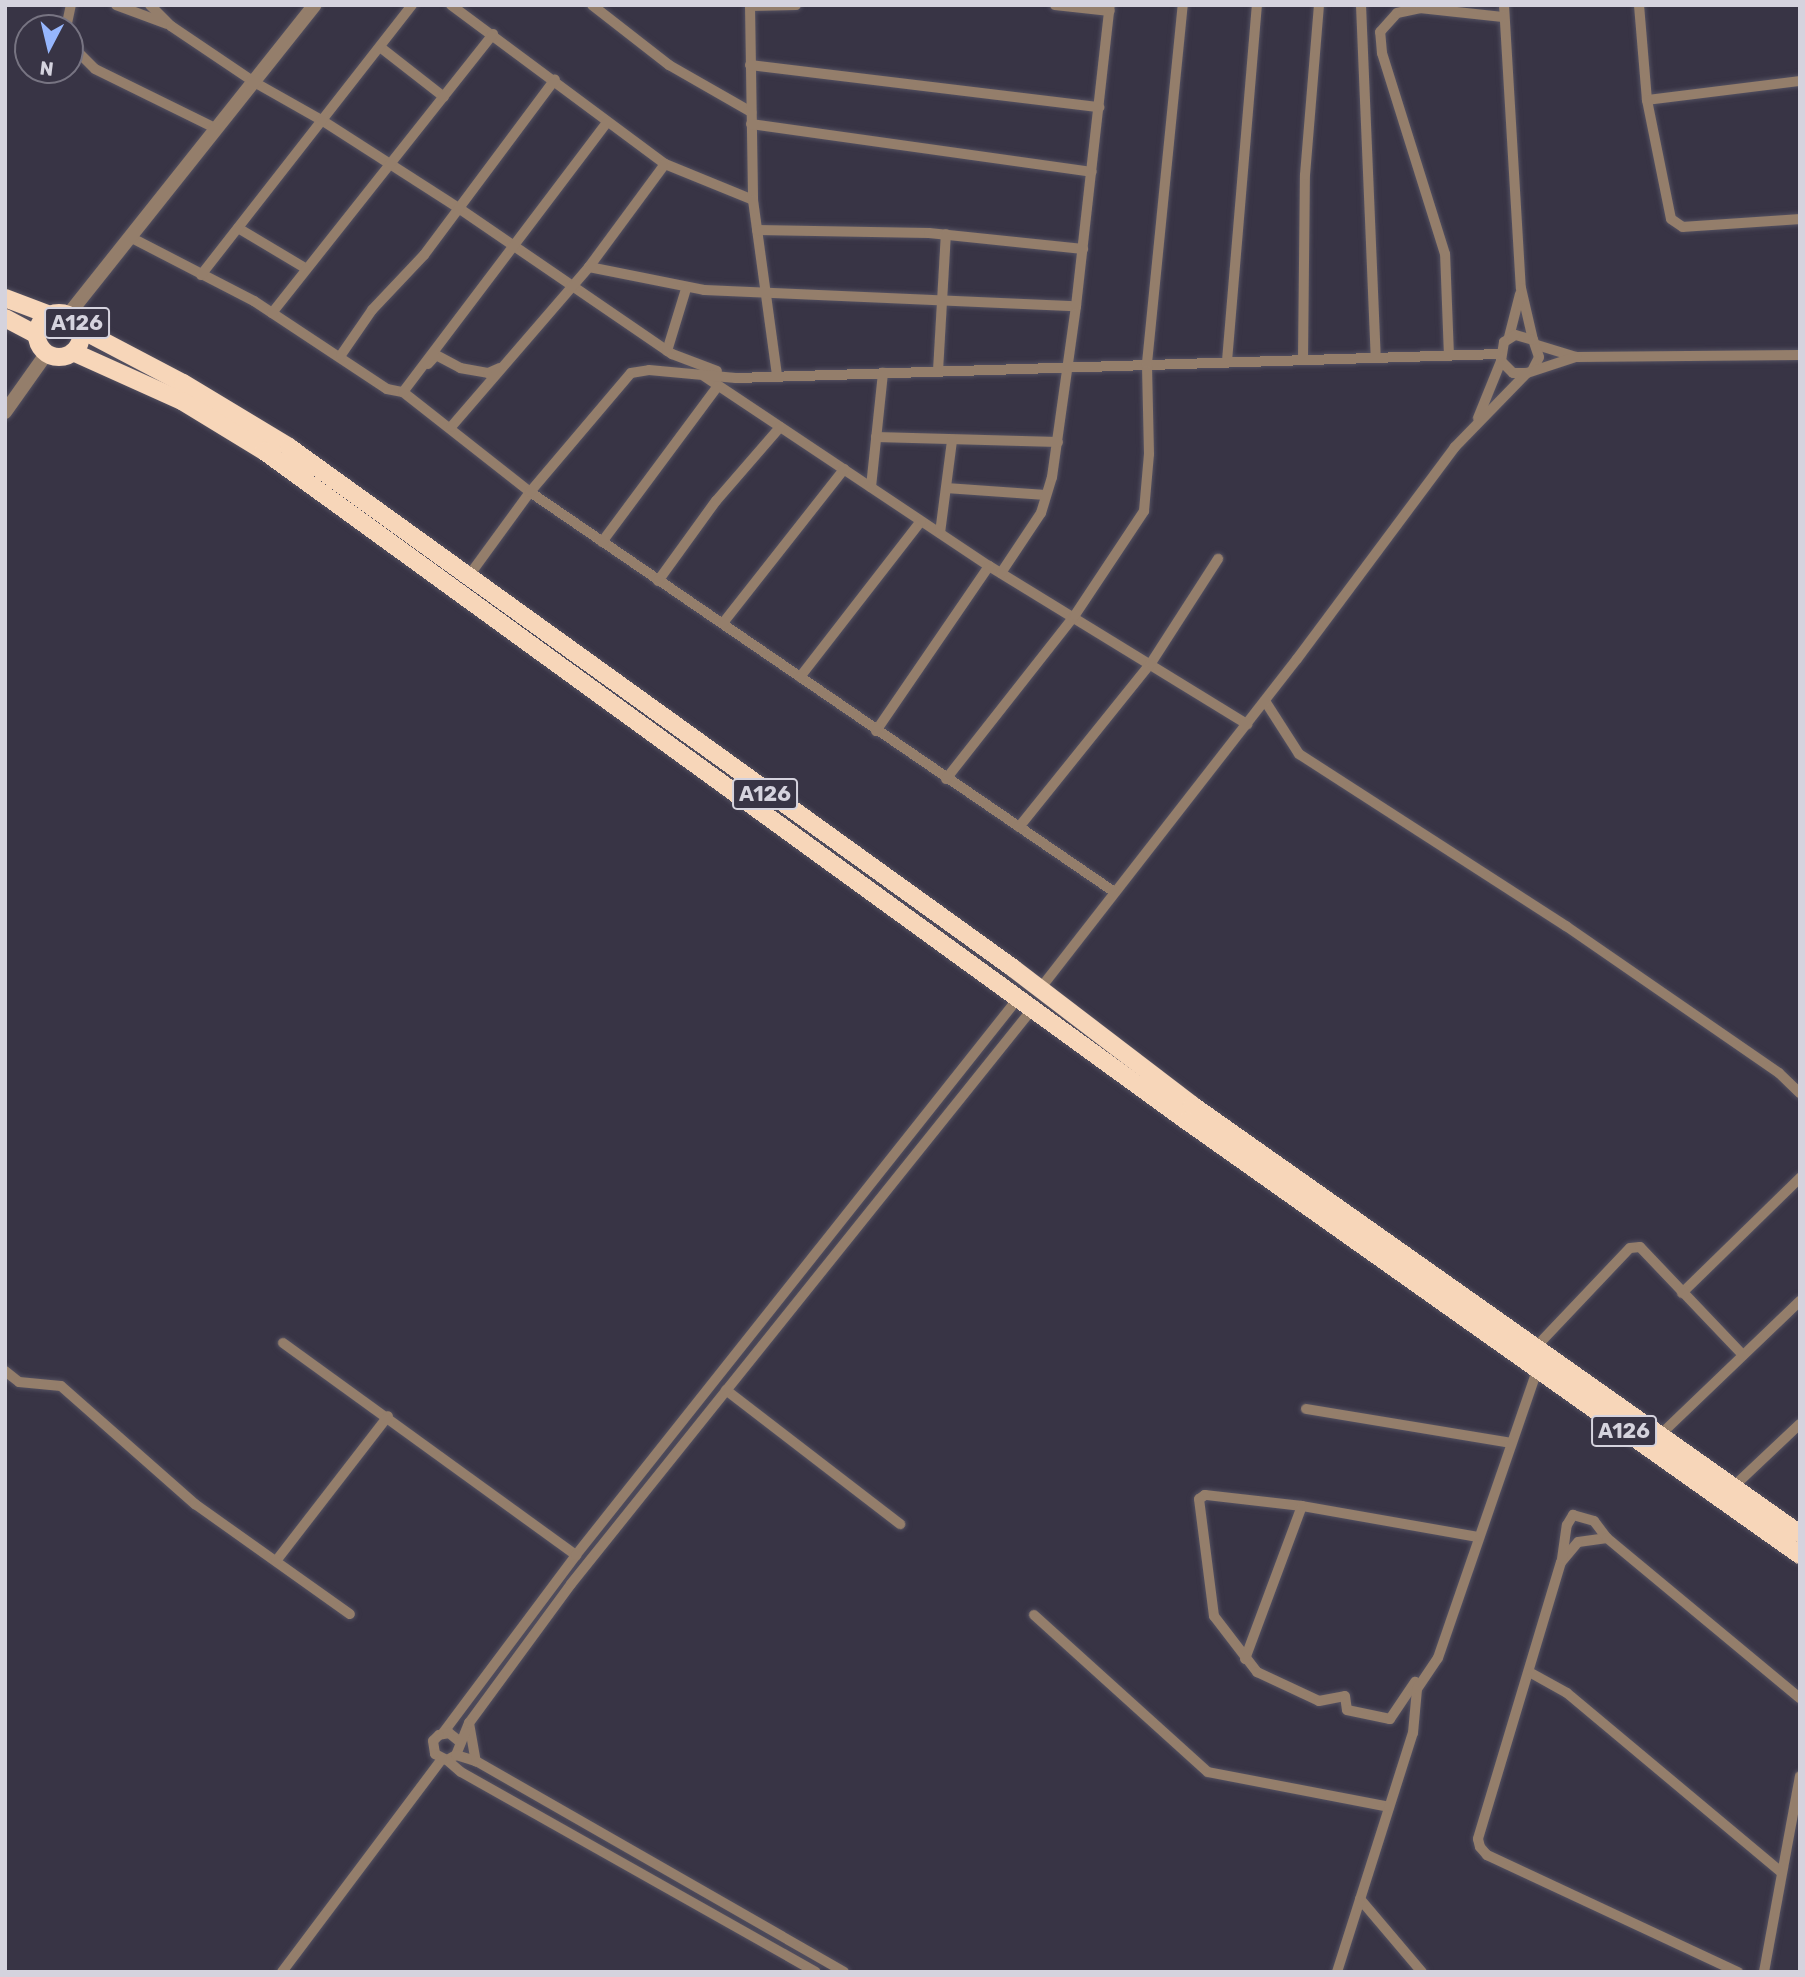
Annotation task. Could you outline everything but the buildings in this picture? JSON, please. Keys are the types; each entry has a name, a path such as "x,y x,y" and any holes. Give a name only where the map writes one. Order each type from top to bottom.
{"highway":[{"name":"A126","path":"5,298 50,315 68,315 80,329 252,424 1040,989 1432,1285 1537,1371 1800,1555"},
{"name":"A126","path":"37,335 40,323 50,315"},
{"name":"A126","path":"5,318 37,335 47,354 60,357 72,352 80,342 80,329"},
{"name":"A126","path":"72,352 182,401 264,451 1026,1002 1432,1285"},
{"name":"A126","path":"1452,1301 1534,1349 1800,1534"}],"street":[{"path":"116,5 132,15 170,25"},
{"path":"150,5 170,25 254,82 323,121 460,209 575,284 667,351 736,378"},
{"path":"68,315 314,5"},
{"path":"201,275 412,5"},
{"path":"451,5 555,79 607,122 665,164 753,200"},
{"path":"592,5 669,65 751,118 1092,172"},
{"path":"777,376 753,200 750,6 796,5"},
{"path":"1001,573 1027,538 1046,495 1058,442 1110,8 1055,5"},
{"path":"946,779 1075,615 1144,511 1149,453 1147,363 1183,5"},
{"path":"1227,361 1257,5"},
{"path":"1303,359 1305,175 1319,5"},
{"path":"1361,5 1376,358"},
{"path":"1639,5 1647,100 1671,219 1683,227 1800,219"},
{"path":"1040,989 1113,891 1265,701 1476,420 1530,371 1539,357 1521,288 1503,11 1420,8 1398,13 1380,32 1382,53 1445,254 1449,356"},
{"path":"272,313 493,34"},
{"path":"380,47 444,97"},
{"path":"84,59 94,69 217,129"},
{"path":"750,65 1099,107"},
{"path":"341,355 372,310 425,255 555,79"},
{"path":"1647,100 1800,81"},
{"path":"403,392 516,246 607,122"},
{"path":"451,427 589,267 665,164"},
{"path":"238,228 305,268"},
{"path":"757,230 946,234 1083,249"},
{"path":"938,371 946,234"},
{"path":"130,237 272,313 341,355 373,381 403,392 451,427 530,492 1113,891"},
{"path":"589,267 686,289 1076,306"},
{"path":"1476,420 1509,338 1521,288"},
{"path":"667,351 686,289"},
{"path":"1509,338 1522,335 1576,356"},
{"path":"5,412 47,354"},
{"path":"403,392 436,355 460,368 488,373 505,366"},
{"path":"467,577 530,492 631,373 736,378 1147,363 1449,356 1500,357 1513,373 1530,371 1576,356 1800,355"},
{"path":"871,487 883,373"},
{"path":"702,375 989,566 1075,615 1247,724"},
{"path":"602,542 718,386"},
{"path":"658,581 716,502 780,427"},
{"path":"876,436 1058,442"},
{"path":"940,533 952,440"},
{"path":"723,623 844,469"},
{"path":"946,488 1046,495"},
{"path":"800,677 921,521"},
{"path":"1019,828 1151,663 1218,559"},
{"path":"876,731 989,566"},
{"path":"1265,701 1299,754 1566,926 1779,1073 1800,1093"},
{"path":"282,1972 426,1774 448,1758 469,1723 538,1627 726,1390 1026,1002"},
{"path":"426,1774 436,1737 443,1733 576,1555 1026,1002"},
{"path":"1682,1293 1800,1178"},
{"path":"1534,1349 1630,1248 1640,1247 1743,1355"},
{"path":"1659,1436 1799,1303"},
{"path":"283,1343 388,1416 576,1555"},
{"path":"5,1371 19,1382 61,1386 195,1504 350,1614"},
{"path":"1337,1972 1413,1733 1417,1689 1438,1658 1477,1537 1537,1371"},
{"path":"726,1390 900,1524"},
{"path":"1306,1409 1511,1443"},
{"path":"275,1561 388,1416"},
{"path":"1732,1488 1800,1424"},
{"path":"1438,1658 1423,1670 1390,1719 1347,1710 1345,1696 1319,1701 1257,1672 1214,1616 1198,1502 1205,1495 1301,1506 1477,1537"},
{"path":"1245,1659 1301,1506"},
{"path":"1738,1972 1487,1855 1480,1847 1479,1839 1531,1674 1562,1562 1567,1525 1573,1515 1594,1521 1607,1538 1800,1698"},
{"path":"1562,1562 1578,1542 1607,1538"},
{"path":"1034,1615 1208,1772 1389,1807"},
{"path":"1531,1674 1567,1693 1782,1873"},
{"path":"469,1723 476,1761"},
{"path":"443,1733 458,1741"},
{"path":"433,1750 448,1758 461,1772 816,1972"},
{"path":"448,1758 476,1761 844,1972"},
{"path":"1764,1972 1800,1776"},
{"path":"1360,1899 1422,1972"}]}
